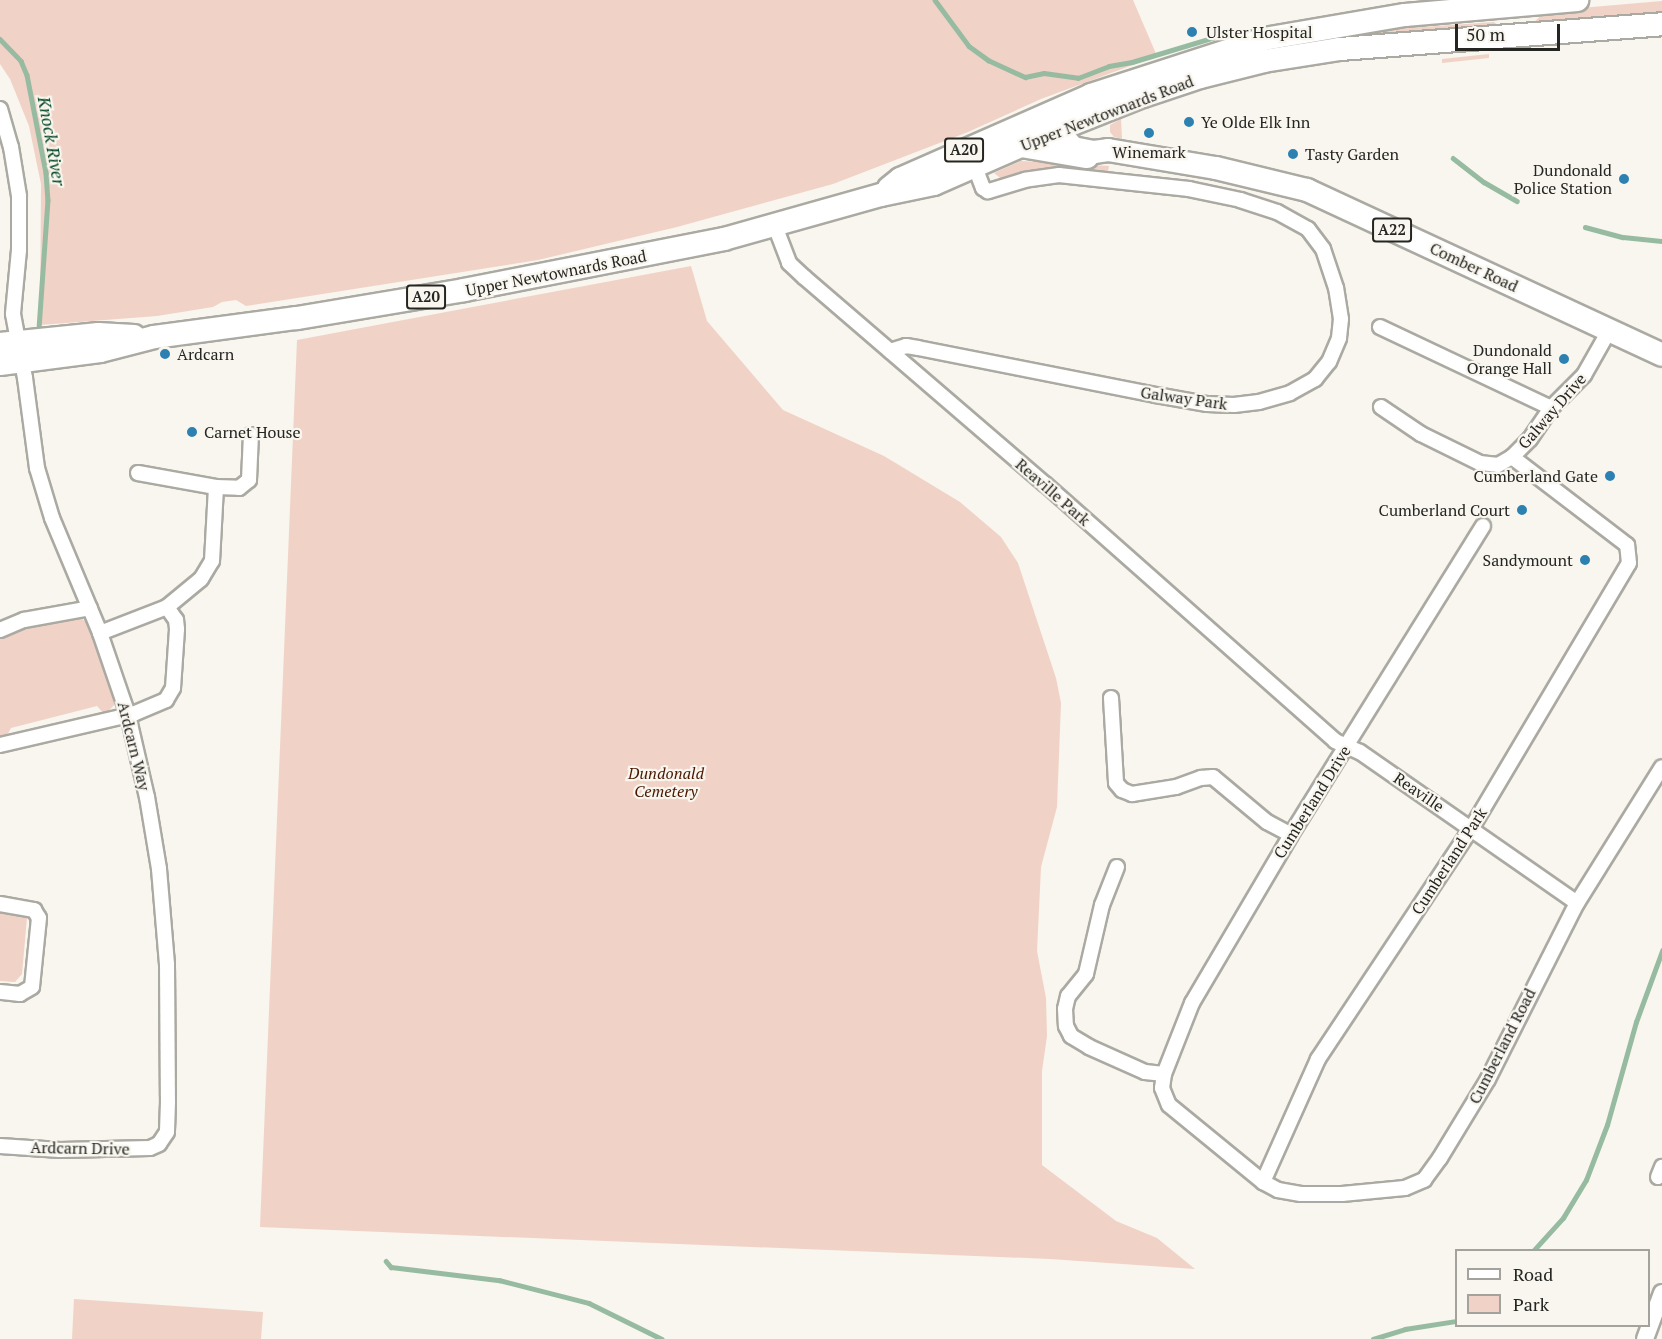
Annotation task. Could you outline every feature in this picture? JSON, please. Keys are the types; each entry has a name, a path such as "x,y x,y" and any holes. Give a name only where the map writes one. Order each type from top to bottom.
{"highway":[{"name":"Upper Newtownards Road","path":"0,364 13,349 100,351 154,337 297,318 464,290 687,247 775,226 881,195 934,184 1021,146 1054,121 1105,90 1264,39 1405,15 1577,0"},
{"name":"Upper Newtownards Road","path":"881,195 900,178 1054,121 1108,110 1200,77 1301,55 1410,43 1662,24"},
{"path":"1108,110 1098,122 1098,130 1110,151"},
{"name":"Comber Road","path":"1054,121 1073,148 1094,152 1110,151 1216,168 1307,190 1661,354"},
{"name":"Comber Road","path":"1021,146 1068,155 1098,157 1110,151"}],"street":[{"name":"Ardcarn Way","path":"0,109 14,158 20,196 21,220 13,314 13,349 37,468 52,518 90,608 128,715 147,797 159,869 167,964 167,1132 159,1144"},
{"name":"Galway Park","path":"890,351 906,346 1156,395 1207,404 1234,405 1259,402 1290,393 1315,379 1329,362 1339,338 1341,318 1336,288 1323,249 1308,229 1277,212 1241,200 1189,189 1059,175 1025,180 988,191 983,188 975,167"},
{"name":"Reaville Park","path":"775,226 789,263 1045,484 1285,698 1335,741 1347,746"},
{"path":"1380,327 1551,408"},
{"name":"Galway Drive","path":"1381,407 1421,434 1480,463 1498,465 1512,457 1530,440 1551,408 1584,375 1610,329"},
{"path":"138,473 216,488 239,488 249,480 251,435"},
{"name":"Cumberland Park","path":"1263,1182 1318,1059 1471,829 1629,563 1627,545 1512,457"},
{"path":"99,633 167,607 201,579 212,561 216,488"},
{"name":"Cumberland Drive","path":"1163,1081 1192,1003 1291,835 1483,526"},
{"path":"0,745 128,715 166,700 172,688 177,629 176,620 167,607"},
{"path":"0,630 24,620 90,608"},
{"path":"1111,698 1116,783 1122,790 1132,794 1176,787 1213,777 1267,822 1291,835"},
{"name":"Reaville","path":"1347,746 1360,752 1471,829 1486,842 1577,903"},
{"name":"Cumberland Road","path":"1263,1182 1278,1190 1301,1194 1342,1194 1405,1188 1424,1180 1488,1079 1577,903 1662,767"},
{"path":"1117,867 1102,905 1086,974 1068,996 1065,1009 1066,1026 1071,1036 1089,1047 1163,1081 1169,1105 1263,1182"},
{"path":"0,904 34,910 39,918 32,987 20,994 0,992"},
{"name":"Ardcarn Drive","path":"0,1146 115,1150 150,1148 159,1144"},
{"path":"1650,1325 1662,1293"}],"green space":[{"path":"0,0 1133,0 1157,56 1041,99 968,132 833,184 677,227 538,260 246,306 236,300 222,302 213,307 157,316 40,325 41,184 29,126 10,79 0,64"},
{"path":"1662,1 1662,15 1533,23 1546,11"},
{"path":"1494,22 1500,27 1276,45 1377,25 1423,27"},
{"path":"1489,54 1489,58 1442,63 1442,59"},
{"path":"1121,119 1122,139 1114,137 1110,132 1110,125"},
{"path":"1021,161 1109,166 1108,172 1054,170 1004,181 994,173"},
{"name":"Dundonald Cemetery","path":"691,266 707,321 783,410 884,456 960,502 1001,537 1018,563 1056,678 1061,703 1057,807 1041,867 1037,951 1046,998 1047,1036 1042,1071 1042,1165 1116,1221 1157,1238 1195,1269 1050,1259 260,1227 297,340"},
{"path":"73,616 89,624 115,704 105,715 97,706 11,728 6,737 0,739 0,635 10,628"},
{"path":"0,909 23,913 27,918 22,974 15,982 0,981"},
{"path":"74,1299 263,1312 261,1339 72,1339"}],"waterway":[{"path":"935,0 969,46 988,60 1025,77 1044,73 1078,78 1109,66 1132,62 1232,32"},
{"name":"Knock River","path":"0,39 21,61 27,75 46,173 48,200 39,329"},
{"path":"1453,158 1484,182 1517,201"},
{"path":"1585,227 1623,237 1662,241"},
{"path":"1535,1249 1563,1218 1586,1180 1607,1125 1636,1022 1662,951"},
{"path":"386,1261 391,1267 499,1280 589,1303 662,1339"},
{"path":"1373,1339 1405,1329 1455,1321"}],"place":[{"name":"Ulster Hospital","path":"1192,32"},
{"name":"Ye Olde Elk Inn","path":"1189,122"},
{"name":"Winemark","path":"1149,133"},
{"name":"Tasty Garden","path":"1293,154"},
{"name":"Dundonald Police Station","path":"1624,179"},
{"name":"Ardcarn","path":"165,354"},
{"name":"Dundonald Orange Hall","path":"1564,359"},
{"name":"Carnet House","path":"192,432"},
{"name":"Cumberland Gate","path":"1610,476"},
{"name":"Cumberland Court","path":"1522,510"},
{"name":"Sandymount","path":"1585,560"}]}
